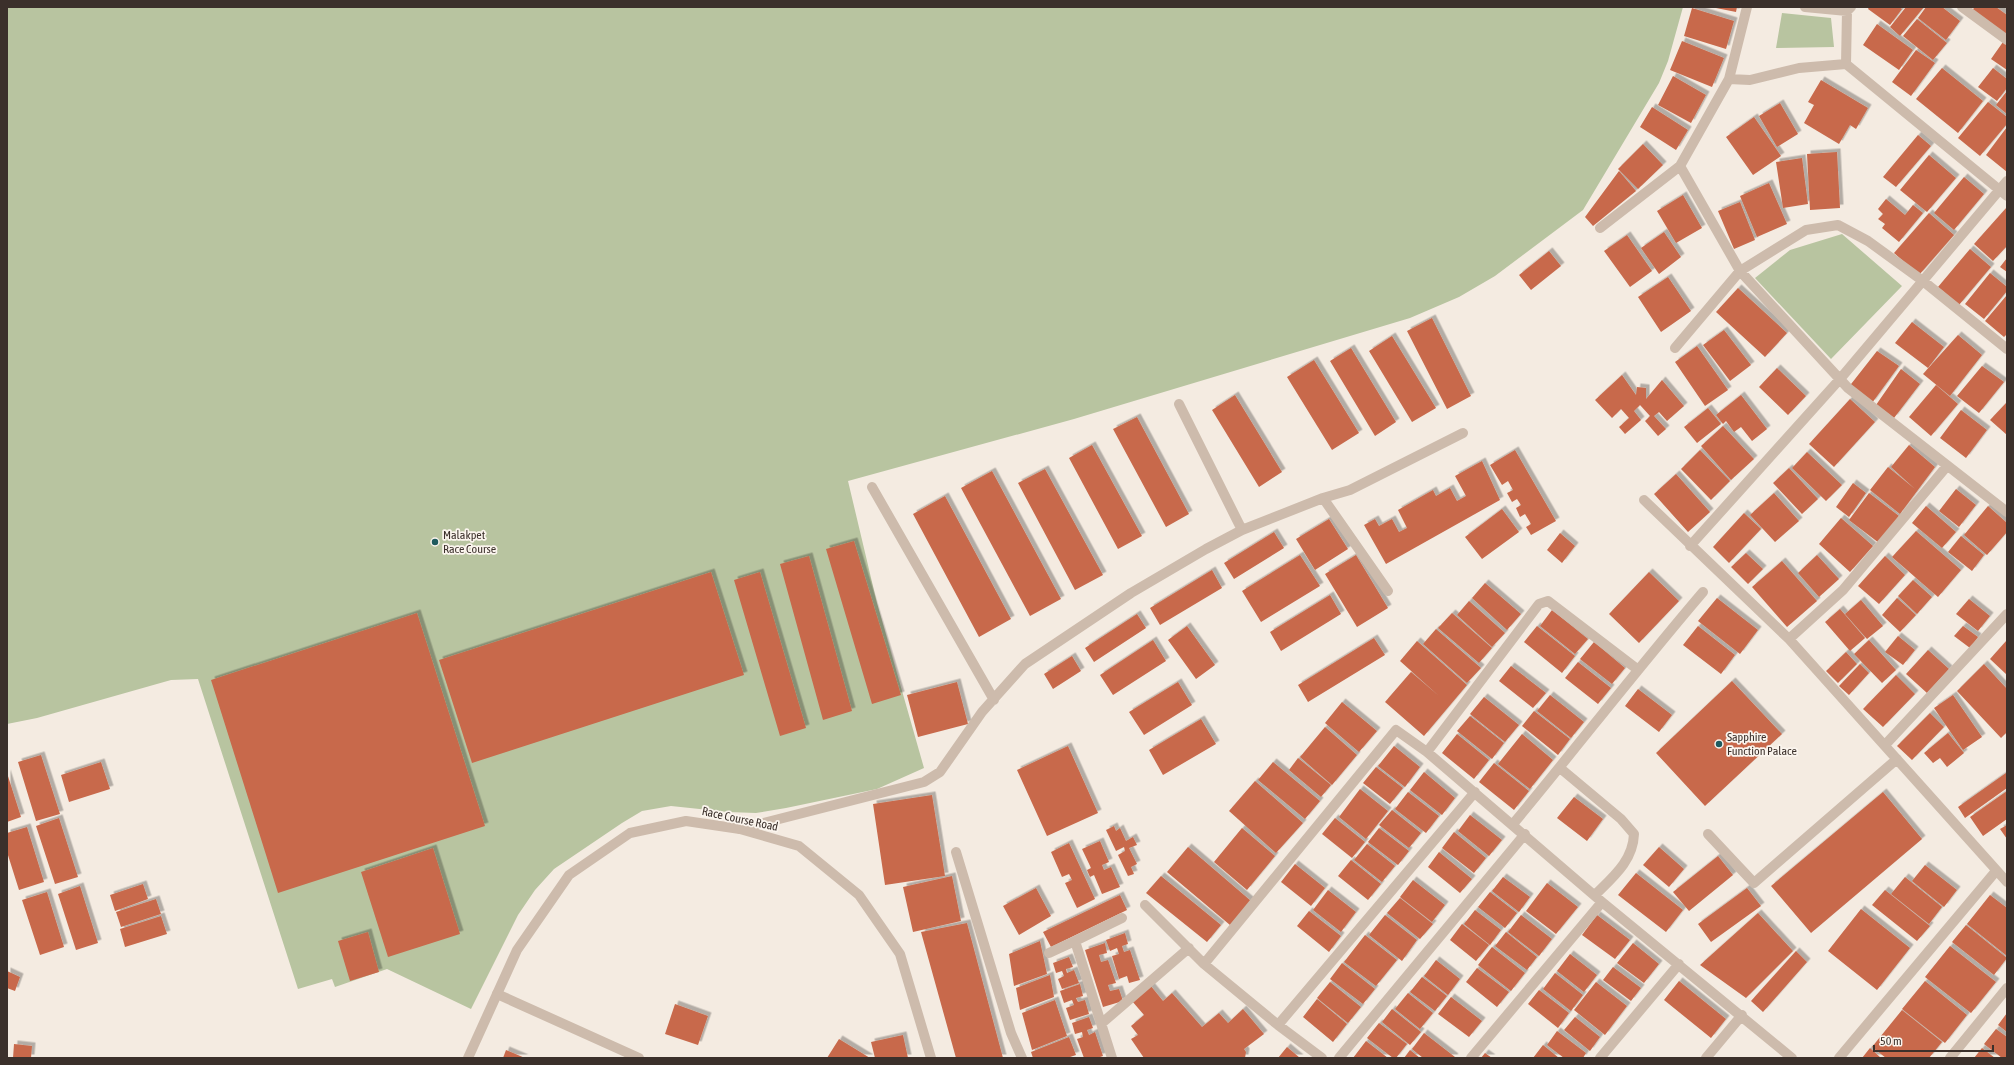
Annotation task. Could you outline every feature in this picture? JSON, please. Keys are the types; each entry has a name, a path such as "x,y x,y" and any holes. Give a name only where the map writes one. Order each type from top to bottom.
{"street":[{"path":"1600,228 1680,166 1729,79 1747,7"},
{"path":"1804,7 1849,9 1846,64"},
{"path":"1962,7 2007,40"},
{"path":"1729,79 1750,80 1799,68 1846,64 2003,193"},
{"path":"1680,166 1740,271 1848,388 2007,512"},
{"path":"1690,546 1840,379 1923,281 2003,193 2007,181"},
{"path":"1675,348 1740,271 1806,230 1838,225 1868,241 1923,281 2007,349"},
{"path":"1179,404 1242,530"},
{"path":"740,829 924,782 940,772 982,712 1025,664 1131,592 1242,530 1323,498 1350,490 1463,433"},
{"path":"1789,639 1843,590 1947,466"},
{"path":"872,487 994,700"},
{"path":"1323,498 1388,591"},
{"path":"1644,500 1690,546 1724,575 1789,639 2007,882"},
{"path":"1513,824 1560,768 1637,669 1703,592"},
{"path":"1427,752 1539,604 1548,601 1637,669"},
{"path":"1885,745 2007,614"},
{"path":"1204,964 1396,730 1427,752 1525,834 1599,899 1742,1015 1792,1058"},
{"path":"1708,834 1754,883 1897,759"},
{"path":"1471,1058 1599,899 1634,848 1634,834 1621,819 1560,768"},
{"path":"1278,1025 1475,792"},
{"name":"Race Course Road","path":"468,1058 518,950 569,875 630,833 686,821 740,829 799,846 860,895 900,954 931,1058"},
{"path":"1339,1058 1525,834"},
{"path":"956,852 1011,1034 1022,1058"},
{"path":"1838,1058 1996,871"},
{"path":"1145,905 1190,948 1204,964 1278,1025 1322,1058"},
{"path":"1049,953 1122,918"},
{"path":"1075,941 1112,1058"},
{"path":"1102,1023 1190,948"},
{"path":"1600,1058 1679,964"},
{"path":"1950,1058 2007,988"},
{"path":"497,994 639,1058"},
{"path":"1706,1058 1742,1015"}],"green space":[{"name":"Malakpet Race Course","path":"7,7 1683,7 1668,61 1659,83 1583,210 1495,276 1459,297 1410,318 1074,419 848,481 877,603 924,768 877,789 756,813 728,812 671,806 642,811 554,869 535,890 518,915 471,1009 387,969 335,987 332,979 298,989 198,679 171,680 37,718 7,724"},
{"path":"1782,13 1831,18 1834,47 1776,48"},
{"path":"1842,234 1902,286 1831,359 1755,278 1790,250"}],"building":[{"path":"1711,7 1737,7 1736,12"},
{"path":"1869,7 1899,7 1902,9 1890,25 1868,9"},
{"path":"1906,7 1924,7 1900,36 1890,27"},
{"path":"1926,7 1942,7 1960,21 1946,40 1918,18"},
{"path":"1975,7 1996,7 2007,15 2007,37 1972,10"},
{"path":"1692,8 1734,21 1726,49 1684,36"},
{"path":"1917,19 1947,43 1933,60 1903,36"},
{"path":"1877,24 1913,50 1899,70 1863,45"},
{"path":"1682,41 1724,58 1712,87 1670,70"},
{"path":"2003,42 2007,45 2007,70 1991,59"},
{"path":"1916,50 1935,63 1911,96 1892,82"},
{"path":"1942,68 1983,101 1958,133 1916,99"},
{"path":"1993,68 2007,79 2007,88 1997,101 1978,87"},
{"path":"1673,76 1706,95 1691,123 1658,105"},
{"path":"1821,80 1868,108 1856,129 1850,125 1839,144 1804,123 1814,105 1808,102"},
{"path":"2007,91 2007,114 1996,105"},
{"path":"1988,102 2007,117 2007,124 1980,156 1958,138"},
{"path":"1780,103 1798,134 1777,147 1759,116"},
{"path":"1652,107 1688,130 1676,150 1640,127"},
{"path":"1754,117 1781,156 1753,175 1726,137"},
{"path":"2007,127 2007,172 1986,155"},
{"path":"1918,135 1931,146 1896,187 1883,177"},
{"path":"1643,144 1663,165 1638,189 1618,169"},
{"path":"1837,152 1840,208 1810,210 1807,154"},
{"path":"1929,155 1956,178 1927,212 1900,190"},
{"path":"1802,158 1808,204 1783,208 1776,162"},
{"path":"1619,171 1636,191 1593,226 1585,217"},
{"path":"1964,177 1984,194 1954,230 1934,213"},
{"path":"1769,183 1787,224 1757,237 1740,196"},
{"path":"1683,195 1702,228 1676,243 1657,211"},
{"path":"1886,199 1905,215 1913,205 1923,213 1899,242 1882,228 1885,224 1878,219 1883,214 1878,209"},
{"path":"1740,202 1755,240 1734,249 1718,211"},
{"path":"2007,207 2007,246 1993,261 1974,244"},
{"path":"1929,213 1954,235 1919,275 1894,253"},
{"path":"1664,232 1681,257 1659,274 1641,248"},
{"path":"1627,235 1652,271 1630,287 1604,251"},
{"path":"1970,249 1991,267 1959,305 1938,287"},
{"path":"1549,251 1561,266 1531,290 1519,275"},
{"path":"2007,258 2007,272 2000,267"},
{"path":"1990,273 2007,287 2007,291 1984,319 1965,304"},
{"path":"1668,277 1691,311 1661,332 1638,297"},
{"path":"1738,288 1787,333 1765,357 1716,312"},
{"path":"2007,295 2007,334 2004,337 1985,321"},
{"path":"1432,318 1471,396 1447,409 1407,331"},
{"path":"1912,322 1944,347 1928,368 1895,343"},
{"path":"1724,330 1751,365 1730,381 1703,345"},
{"path":"1958,335 1982,355 1950,396 1923,374"},
{"path":"1392,336 1436,408 1412,422 1369,351"},
{"path":"1697,346 1728,390 1705,406 1675,362"},
{"path":"1351,348 1396,422 1375,436 1330,361"},
{"path":"1877,351 1899,366 1872,403 1848,388"},
{"path":"1314,360 1359,433 1332,450 1287,377"},
{"path":"1982,366 2004,382 1979,413 1957,396"},
{"path":"1777,368 1806,396 1788,415 1759,387"},
{"path":"1901,369 1920,384 1894,418 1876,405"},
{"path":"1622,375 1636,395 1637,387 1646,388 1646,399 1662,380 1684,406 1667,421 1659,412 1654,416 1666,429 1658,436 1645,421 1650,416 1640,405 1634,411 1641,420 1625,434 1619,427 1629,418 1621,409 1612,418 1595,400"},
{"path":"1936,385 1958,404 1931,436 1909,417"},
{"path":"1235,395 1282,472 1259,487 1212,410"},
{"path":"1741,395 1767,429 1752,441 1741,427 1734,432 1726,421 1723,424 1716,415"},
{"path":"1850,399 1875,422 1834,467 1809,444"},
{"path":"2007,402 2007,435 1990,420"},
{"path":"1708,408 1721,424 1697,443 1684,427"},
{"path":"1961,410 1987,430 1966,458 1940,438"},
{"path":"1137,417 1189,514 1166,527 1113,429"},
{"path":"1723,426 1754,459 1731,480 1701,446"},
{"path":"1092,445 1142,536 1118,549 1069,458"},
{"path":"1909,445 1935,467 1900,514 1870,490 1888,467 1915,489 1891,467"},
{"path":"1515,450 1556,521 1531,535 1526,527 1531,524 1525,514 1520,517 1516,508 1521,505 1517,499 1512,502 1507,493 1513,490 1508,481 1502,485 1490,465"},
{"path":"1700,450 1730,481 1711,500 1681,469"},
{"path":"1807,452 1842,485 1826,501 1792,468"},
{"path":"1482,461 1500,500 1386,564 1364,525 1375,519 1379,526 1392,519 1399,532 1407,528 1398,510 1433,490 1436,496 1450,488 1457,501 1466,496 1455,476"},
{"path":"1789,468 1818,499 1802,514 1773,483"},
{"path":"1045,469 1103,575 1075,590 1018,483"},
{"path":"992,471 1061,599 1030,616 961,488"},
{"path":"1676,474 1710,512 1688,532 1654,494"},
{"path":"1853,483 1866,493 1849,517 1836,507"},
{"path":"1956,489 1976,505 1959,527 1939,511"},
{"path":"1774,493 1799,521 1775,542 1750,515"},
{"path":"1869,493 1899,516 1879,543 1849,520"},
{"path":"945,496 1011,619 979,637 913,514"},
{"path":"1926,506 1956,532 1942,548 1912,523"},
{"path":"1988,506 2007,523 2007,532 1987,555 1964,535"},
{"path":"1502,509 1519,532 1482,559 1465,537"},
{"path":"1744,513 1761,529 1729,563 1713,547"},
{"path":"1841,518 1873,546 1850,572 1819,544"},
{"path":"1329,519 1348,549 1315,570 1296,539"},
{"path":"1916,531 1961,570 1938,597 1892,557"},
{"path":"1274,532 1284,548 1234,579 1224,563"},
{"path":"1560,533 1575,546 1562,563 1547,550"},
{"path":"1961,536 1984,555 1972,571 1948,552"},
{"path":"854,541 901,695 872,704 826,549"},
{"path":"1746,553 1763,569 1748,584 1731,567"},
{"path":"1300,555 1320,586 1261,622 1242,591"},
{"path":"1356,555 1388,608 1357,627 1325,574"},
{"path":"1817,555 1839,579 1819,597 1798,573"},
{"path":"809,556 852,711 823,720 780,564"},
{"path":"1885,556 1905,575 1879,604 1858,586"},
{"path":"1782,561 1817,601 1787,627 1752,587"},
{"path":"1212,570 1222,588 1160,625 1150,608"},
{"path":"711,572 744,675 472,763 439,660"},
{"path":"760,572 806,728 780,736 734,580"},
{"path":"1649,572 1679,601 1639,643 1609,614"},
{"path":"1913,580 1932,597 1917,614 1898,596"},
{"path":"1485,583 1521,614 1507,630 1472,598"},
{"path":"1330,595 1341,614 1281,651 1270,632"},
{"path":"1717,598 1758,630 1740,654 1698,621"},
{"path":"1897,598 1916,615 1900,632 1882,615"},
{"path":"1969,599 1990,616 1978,631 1956,614"},
{"path":"1861,600 1883,626 1867,639 1845,614"},
{"path":"1469,601 1505,633 1492,647 1457,615"},
{"path":"1840,609 1865,638 1850,651 1825,622"},
{"path":"1552,610 1588,639 1575,654 1540,626"},
{"path":"417,613 485,826 278,893 211,680"},
{"path":"1452,613 1492,648 1479,663 1438,628"},
{"path":"1137,614 1146,628 1094,662 1085,648"},
{"path":"1187,626 1215,665 1196,679 1168,640"},
{"path":"1537,626 1575,656 1562,673 1524,642"},
{"path":"1698,626 1735,655 1721,674 1683,645"},
{"path":"1963,626 1978,637 1970,648 1954,636"},
{"path":"1436,629 1481,668 1467,683 1423,644"},
{"path":"1898,636 1915,650 1903,665 1885,652"},
{"path":"1374,638 1385,655 1308,702 1298,685"},
{"path":"1153,640 1166,661 1113,695 1100,675"},
{"path":"1869,640 1896,670 1882,683 1854,654"},
{"path":"2007,640 2007,675 1990,659"},
{"path":"1417,641 1467,685 1424,736 1385,702 1411,672 1439,696 1400,661"},
{"path":"1594,642 1625,668 1612,684 1580,659"},
{"path":"1928,650 1949,669 1927,693 1906,674"},
{"path":"1846,652 1857,664 1838,683 1826,671"},
{"path":"1072,656 1081,671 1053,689 1044,674"},
{"path":"1578,662 1611,688 1598,704 1565,678"},
{"path":"1860,664 1869,673 1849,695 1839,686"},
{"path":"1984,664 2007,689 2007,732 2001,738 1957,691"},
{"path":"1511,666 1546,693 1533,708 1499,681"},
{"path":"1896,675 1915,694 1883,727 1863,709"},
{"name":"Sapphire Function Palace","path":"1732,681 1782,734 1705,806 1656,753"},
{"path":"957,682 968,724 918,737 907,695"},
{"path":"1178,682 1192,705 1144,735 1129,712"},
{"path":"1638,689 1672,715 1659,732 1625,706"},
{"path":"1550,695 1584,722 1571,738 1537,711"},
{"path":"1953,695 1982,737 1963,750 1934,708"},
{"path":"1484,697 1519,725 1505,742 1470,714"},
{"path":"1342,702 1377,731 1359,752 1325,723"},
{"path":"1534,711 1570,739 1558,755 1522,726"},
{"path":"1930,713 1944,727 1912,760 1897,746"},
{"path":"1470,716 1504,743 1492,759 1457,731"},
{"path":"1201,719 1216,744 1163,775 1149,750"},
{"path":"1325,727 1357,755 1332,785 1300,757"},
{"path":"1948,733 1964,753 1947,767 1940,758 1933,763 1924,753"},
{"path":"1457,734 1489,760 1474,779 1442,753"},
{"path":"1522,734 1553,760 1530,789 1498,764"},
{"path":"1068,746 1098,813 1047,836 1017,770"},
{"path":"1394,746 1420,767 1405,787 1378,766"},
{"path":"41,755 60,814 36,821 18,762"},
{"path":"1298,758 1331,785 1321,797 1289,770"},
{"path":"101,762 110,789 69,802 61,775"},
{"path":"1273,762 1320,801 1305,819 1258,780"},
{"path":"1494,763 1529,791 1514,810 1479,782"},
{"path":"1376,767 1403,788 1390,804 1363,783"},
{"path":"1424,772 1455,798 1442,815 1410,790"},
{"path":"7,773 21,817 7,822"},
{"path":"2006,773 2007,788 1965,818 1958,807"},
{"path":"1255,781 1303,823 1276,853 1229,811"},
{"path":"1360,789 1388,811 1366,839 1339,817"},
{"path":"2007,791 2007,819 1983,836 1970,817"},
{"path":"1408,792 1439,816 1426,833 1395,809"},
{"path":"1883,792 1922,839 1811,933 1771,886"},
{"path":"932,795 945,876 885,885 873,804"},
{"path":"1574,797 1603,819 1587,841 1557,818"},
{"path":"1392,810 1421,833 1409,848 1379,825"},
{"path":"1470,815 1502,840 1489,856 1458,831"},
{"path":"59,818 78,877 55,884 36,826"},
{"path":"1335,818 1365,842 1352,858 1322,834"},
{"path":"2007,825 2007,839 2000,829"},
{"path":"1114,826 1116,831 1120,828 1126,841 1133,837 1137,845 1129,848 1137,864 1131,867 1134,874 1128,876 1118,855 1125,851 1124,847 1116,851 1106,830"},
{"path":"27,827 44,882 19,890 7,852 7,833"},
{"path":"1242,828 1275,856 1247,890 1214,862"},
{"path":"1379,828 1409,851 1398,865 1368,842"},
{"path":"1454,832 1486,858 1474,873 1442,848"},
{"path":"1100,841 1109,862 1102,865 1104,870 1111,867 1120,887 1102,894 1094,875 1090,877 1087,870 1091,868 1082,849"},
{"path":"1069,843 1095,899 1077,908 1065,883 1072,880 1069,874 1062,877 1051,852"},
{"path":"1367,844 1395,866 1382,882 1354,860"},
{"path":"1188,847 1251,901 1230,925 1167,872"},
{"path":"1659,847 1684,869 1669,887 1643,865"},
{"path":"433,848 460,934 388,957 361,872"},
{"path":"1439,852 1472,879 1460,893 1428,867"},
{"path":"1718,856 1733,875 1689,911 1673,892"},
{"path":"1351,860 1381,884 1368,900 1338,876"},
{"path":"1295,864 1325,888 1311,906 1281,882"},
{"path":"1925,865 1957,890 1944,907 1912,881"},
{"path":"1636,873 1683,910 1666,932 1618,895"},
{"path":"952,876 961,921 913,932 903,887"},
{"path":"1161,876 1221,925 1207,942 1146,893"},
{"path":"1503,877 1530,897 1519,912 1492,891"},
{"path":"1905,877 1942,907 1929,924 1891,894"},
{"path":"1413,880 1445,905 1432,922 1400,897"},
{"path":"1547,883 1578,907 1556,934 1526,911"},
{"path":"143,884 148,899 115,911 110,895"},
{"path":"80,886 98,943 76,950 58,894"},
{"path":"1036,888 1051,916 1019,935 1003,906"},
{"path":"1747,888 1761,906 1711,942 1698,924"},
{"path":"1328,890 1356,912 1341,932 1313,910"},
{"path":"1885,890 1930,926 1917,941 1872,905"},
{"path":"47,892 64,947 40,955 22,900"},
{"path":"1490,892 1517,913 1505,928 1478,907"},
{"path":"1120,895 1127,910 1051,947 1043,932"},
{"path":"1990,895 2007,908 2007,956 1967,924"},
{"path":"1400,898 1433,924 1420,939 1387,913"},
{"path":"156,899 161,914 121,927 116,912"},
{"path":"1861,909 1910,948 1877,990 1828,951"},
{"path":"1475,910 1501,930 1490,945 1464,924"},
{"path":"1309,911 1341,936 1329,952 1297,926"},
{"path":"1758,913 1793,951 1746,998 1700,965"},
{"path":"1385,915 1417,940 1402,961 1369,935"},
{"path":"1521,915 1552,939 1539,956 1508,932"},
{"path":"1597,915 1630,940 1615,959 1582,935"},
{"path":"161,916 167,934 125,947 120,929"},
{"path":"967,923 1003,1058 956,1058 921,932"},
{"path":"1462,924 1489,945 1476,961 1450,940"},
{"path":"1966,925 2007,958 1994,975 1952,942"},
{"path":"368,932 379,972 350,981 338,941"},
{"path":"1506,932 1537,957 1527,970 1495,946"},
{"path":"1125,933 1128,944 1122,946 1124,952 1130,950 1140,980 1129,983 1127,976 1119,979 1112,956 1119,954 1117,948 1110,951 1106,940"},
{"path":"1365,935 1397,960 1376,986 1344,962"},
{"path":"1040,941 1047,974 1014,986 1009,954"},
{"path":"1105,943 1107,953 1099,955 1101,962 1108,960 1116,983 1108,985 1110,991 1119,989 1123,1001 1103,1007 1085,950"},
{"path":"1633,943 1659,964 1644,983 1617,963"},
{"path":"1950,946 1996,982 1971,1013 1925,977"},
{"path":"1492,947 1525,973 1511,991 1478,965"},
{"path":"1796,951 1807,962 1763,1012 1751,1001"},
{"path":"1570,954 1597,975 1584,992 1557,971"},
{"path":"1069,957 1073,967 1066,969 1067,973 1074,970 1079,983 1062,989 1058,979 1064,976 1062,971 1056,973 1053,963"},
{"path":"1436,960 1460,979 1448,995 1424,976"},
{"path":"1342,963 1375,989 1363,1004 1330,979"},
{"path":"1613,967 1641,988 1631,1001 1603,980"},
{"path":"1477,968 1509,992 1497,1007 1466,982"},
{"path":"7,971 20,977 15,991 7,988"},
{"path":"1555,973 1583,995 1571,1011 1543,989"},
{"path":"1050,975 1054,997 1020,1010 1016,988"},
{"path":"1422,977 1447,996 1435,1011 1410,992"},
{"path":"1679,981 1726,1019 1711,1038 1664,1000"},
{"path":"1925,981 1967,1015 1945,1043 1902,1009"},
{"path":"1330,982 1361,1007 1348,1023 1317,998"},
{"path":"1596,982 1627,1006 1605,1035 1574,1010"},
{"path":"1080,984 1083,996 1076,998 1078,1002 1085,1000 1089,1014 1070,1020 1066,1008 1074,1005 1072,1000 1064,1003 1060,991"},
{"path":"1150,985 1163,1001 1172,993 1202,1027 1219,1013 1228,1023 1243,1009 1264,1034 1244,1049 1246,1052 1245,1058 1144,1058 1131,1039 1138,1035 1131,1026 1144,1015 1132,1001"},
{"path":"1539,990 1569,1013 1558,1028 1528,1004"},
{"path":"1408,993 1433,1013 1420,1029 1395,1009"},
{"path":"1451,997 1482,1021 1469,1037 1438,1014"},
{"path":"1317,999 1347,1024 1333,1042 1303,1017"},
{"path":"1055,1000 1067,1036 1032,1050 1022,1013"},
{"path":"675,1004 708,1016 698,1045 665,1034"},
{"path":"1392,1009 1421,1032 1410,1045 1382,1022"},
{"path":"1902,1010 1942,1042 1929,1058 1886,1058 1872,1047"},
{"path":"2007,1013 2007,1032 1998,1025"},
{"path":"1089,1017 1093,1028 1087,1030 1089,1035 1095,1032 1103,1056 1097,1058 1084,1058 1077,1039 1083,1037 1082,1032 1075,1034 1072,1023"},
{"path":"1575,1017 1600,1037 1590,1051 1564,1030"},
{"path":"1379,1023 1407,1044 1396,1058 1393,1058 1367,1038"},
{"path":"1996,1029 2007,1037 2007,1058 2002,1058 1984,1044"},
{"path":"1557,1031 1586,1053 1583,1058 1564,1058 1547,1045"},
{"path":"1424,1033 1455,1057 1423,1058 1412,1049"},
{"path":"903,1035 908,1058 875,1058 871,1042"},
{"path":"1069,1037 1076,1055 1067,1058 1033,1058 1031,1052"},
{"path":"839,1039 870,1058 827,1058"},
{"path":"1366,1041 1388,1058 1353,1058"},
{"path":"14,1044 32,1046 31,1058 13,1058"},
{"path":"1543,1045 1559,1058 1533,1058"},
{"path":"1287,1047 1300,1058 1278,1058"},
{"path":"1870,1048 1881,1058 1862,1058"},
{"path":"1982,1048 1995,1058 1974,1058"},
{"path":"506,1050 525,1058 503,1058"},
{"path":"1410,1050 1420,1058 1404,1058"},
{"path":"1485,1053 1492,1058 1481,1058"}],"place":[{"name":"Malakpet Race Course","path":"435,542"},
{"name":"Sapphire Function Palace","path":"1719,744"}]}
